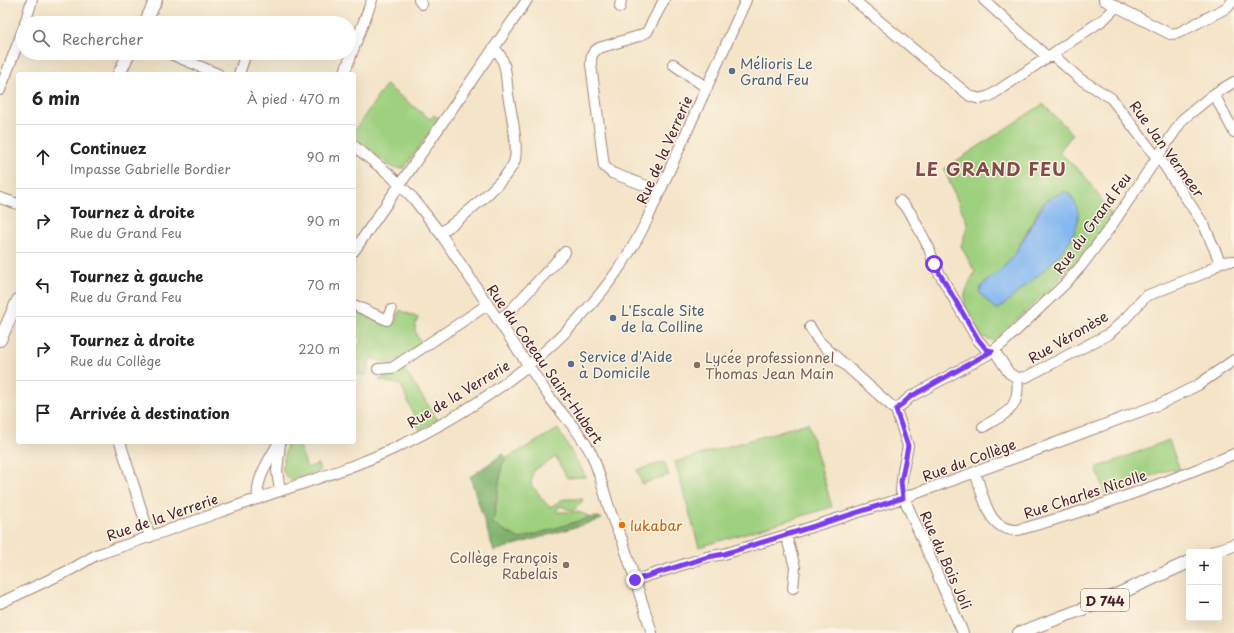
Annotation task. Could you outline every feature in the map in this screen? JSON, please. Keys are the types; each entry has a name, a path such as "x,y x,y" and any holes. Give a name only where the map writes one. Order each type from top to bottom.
{"main road":[{"path":"148,16 156,0"},
{"path":"120,72 126,60"},
{"path":"0,340 16,304"},
{"path":"1222,549 1234,545"},
{"name":"D 744","path":"1019,633 1096,604 1186,563"}],"street":[{"path":"27,16 32,0"},
{"path":"356,29 372,0"},
{"path":"356,248 495,49 526,0"},
{"path":"660,192 612,173 604,166 591,56 594,50 598,48 639,36 647,32 664,0"},
{"name":"Rue de la Verrerie","path":"0,603 72,569 96,555 258,499 394,448 435,428 529,366 563,334 613,278 640,235 746,0"},
{"path":"854,0 970,96 975,98 990,96 1104,20 1116,7"},
{"name":"Rue Jan Vermeer","path":"984,0 1045,55 1055,57 1080,79 1111,98 1158,157 1204,225 1220,262"},
{"path":"1104,0 1166,33 1174,34 1228,7 1233,0"},
{"path":"0,90 16,48"},
{"path":"440,233 453,225 506,176 514,164 515,150 505,70 501,56 495,49"},
{"path":"185,60 213,72"},
{"path":"240,72 244,60"},
{"path":"344,72 347,60"},
{"path":"673,64 707,88"},
{"name":"Rue du Grand Feu","path":"896,410 910,397 992,351 1003,343 1065,284 1082,265 1183,119 1214,94 1234,82"},
{"path":"1214,94 1234,132"},
{"name":"Rue du Coteau Saint-Hubert","path":"356,148 400,185 440,233 529,366 592,455 615,527 622,539 652,633"},
{"path":"0,198 16,203"},
{"name":"Rue Véronèse","path":"900,201 910,212 929,248 934,264 959,309 986,349 996,353 1009,373 1017,378 1026,377 1108,334 1123,321 1146,296 1207,272 1220,262"},
{"path":"498,320 511,310 565,252"},
{"path":"1220,262 1234,261"},
{"path":"378,369 392,368 487,304"},
{"path":"356,306 387,320 391,310"},
{"path":"810,327 818,340 825,347 896,410 908,446 901,482 903,498"},
{"name":"Rue du Collège","path":"635,580 903,498 1160,404 1198,385 1234,360"},
{"name":"Rue Véronèse","path":"983,427 1011,410 1014,406 1019,393 1017,378"},
{"path":"121,444 150,537"},
{"path":"258,499 257,493 260,478 279,444"},
{"path":"280,444 277,471 280,491"},
{"name":"Rue Charles Nicolle","path":"974,472 991,517 1002,528 1018,530 1076,514 1177,478 1234,454"},
{"name":"Rue du Bois Joli","path":"903,498 963,633"},
{"path":"786,535 795,567 793,588"}],"green space":[{"path":"386,85 430,119 434,115 439,119 404,168 393,168 356,140 356,128"},
{"path":"1043,104 1073,134 1059,152 1084,175 1112,215 1096,241 1055,284 994,341 982,337 965,306 964,299 966,292 975,272 961,246 968,225 944,169","holes":["1069,193 1076,210 1075,226 1068,242 1056,257 999,309 994,308 979,292 982,285 1003,268 1014,255 1042,204"]},
{"path":"400,310 418,318 416,331 422,343 392,364 370,358 366,376 356,374 356,356 361,338 356,337 356,311 387,325 395,323"},
{"path":"402,366 438,420 420,430 401,385 379,380"},
{"path":"808,423 832,507 699,547 675,462"},
{"path":"558,429 586,477 567,478 556,457 533,471 531,485 550,507 564,499 583,499 574,510 561,506 556,510 558,512 578,512 587,515 589,518 520,539 493,524 502,465 507,458"},
{"path":"1169,440 1180,470 1174,472 1173,468 1112,490 1113,495 1107,498 1096,468"},
{"path":"287,444 299,444 307,468 318,464 320,471 297,480 289,479 282,470"},
{"path":"503,454 507,458 502,465 493,524 520,539 589,518 598,517 602,519 494,551 470,477"},
{"path":"664,462 669,475 642,484 637,470"}],"water":[{"path":"1065,191 1070,195 1075,203 1078,217 1074,232 1065,247 1038,276 999,309 994,308 979,292 982,285 1003,268 1014,255 1046,200"}],"place":[{"name":"Mélioris Le Grand Feu","path":"732,71"},
{"name":"L'Escale Site de la Colline","path":"613,318"},
{"name":"Service d'Aide à Domicile","path":"571,364"},
{"name":"Lycée professionnel Thomas Jean Main","path":"697,365"},
{"name":"lukabar","path":"622,525"},
{"name":"Collège François Rabelais","path":"566,565"}],"district":[{"name":"LE GRAND FEU","path":"991,168"}],"route":[{"path":"635,580 903,498 901,482 908,451 908,442 898,419 896,410 910,397 949,377 992,351 986,349 978,339 959,309 934,264"}]}
